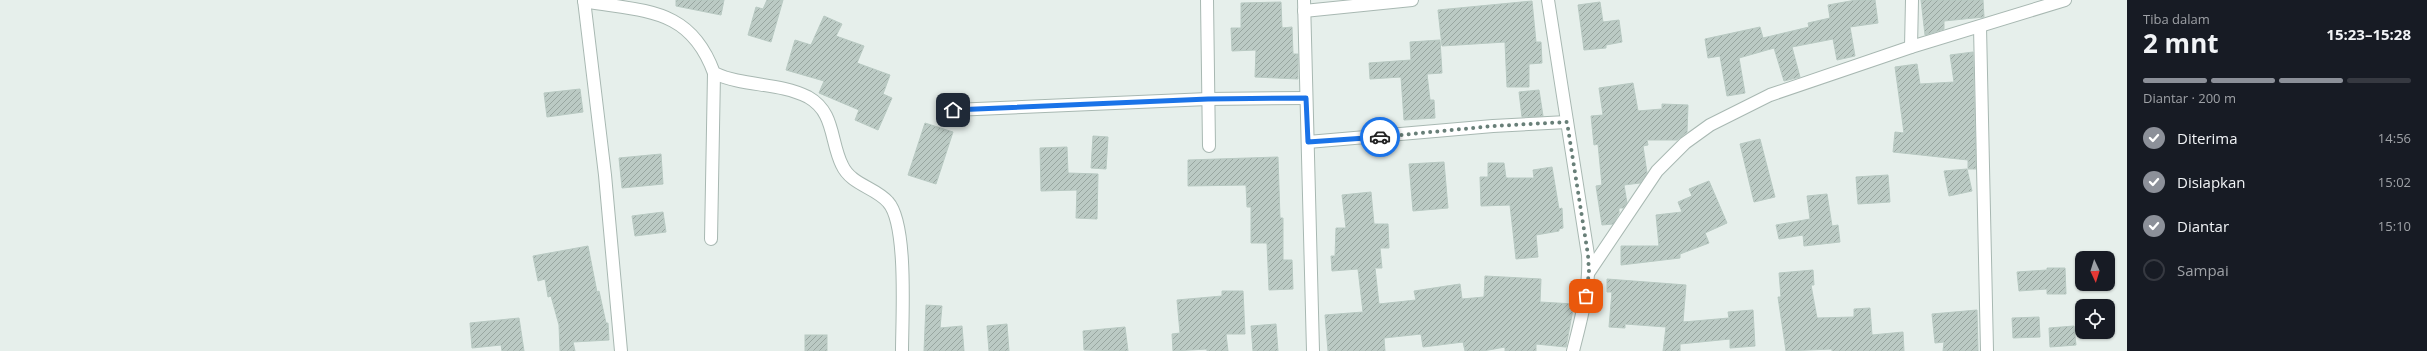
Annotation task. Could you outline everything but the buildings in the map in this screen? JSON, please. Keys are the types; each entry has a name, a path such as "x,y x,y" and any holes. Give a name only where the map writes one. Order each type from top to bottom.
{"street":[{"path":"1207,0 1209,146"},
{"path":"1313,351 1304,6 1412,0"},
{"path":"1548,0 1589,272 1584,309 1573,351"},
{"path":"1911,47 1912,0"},
{"path":"1589,272 1657,171 1685,143 1710,125 1770,95 1911,47 2065,0"},
{"path":"621,351 605,175 584,1 658,15 674,20 685,27 698,40 714,73 711,238"},
{"path":"1980,26 1987,351"},
{"path":"714,73 734,80 794,91 820,106 828,118 845,171 853,180 888,202 895,212 899,224 901,247 902,351"},
{"path":"953,110 1208,99 1306,98"},
{"path":"1308,142 1410,135 1493,126 1567,122"}],"way so far":[{"path":"1380,137 1493,126 1567,122 1588,255 1589,272 1586,296"}],"route":[{"path":"953,110 1208,99 1306,98 1308,142 1380,137"}]}
